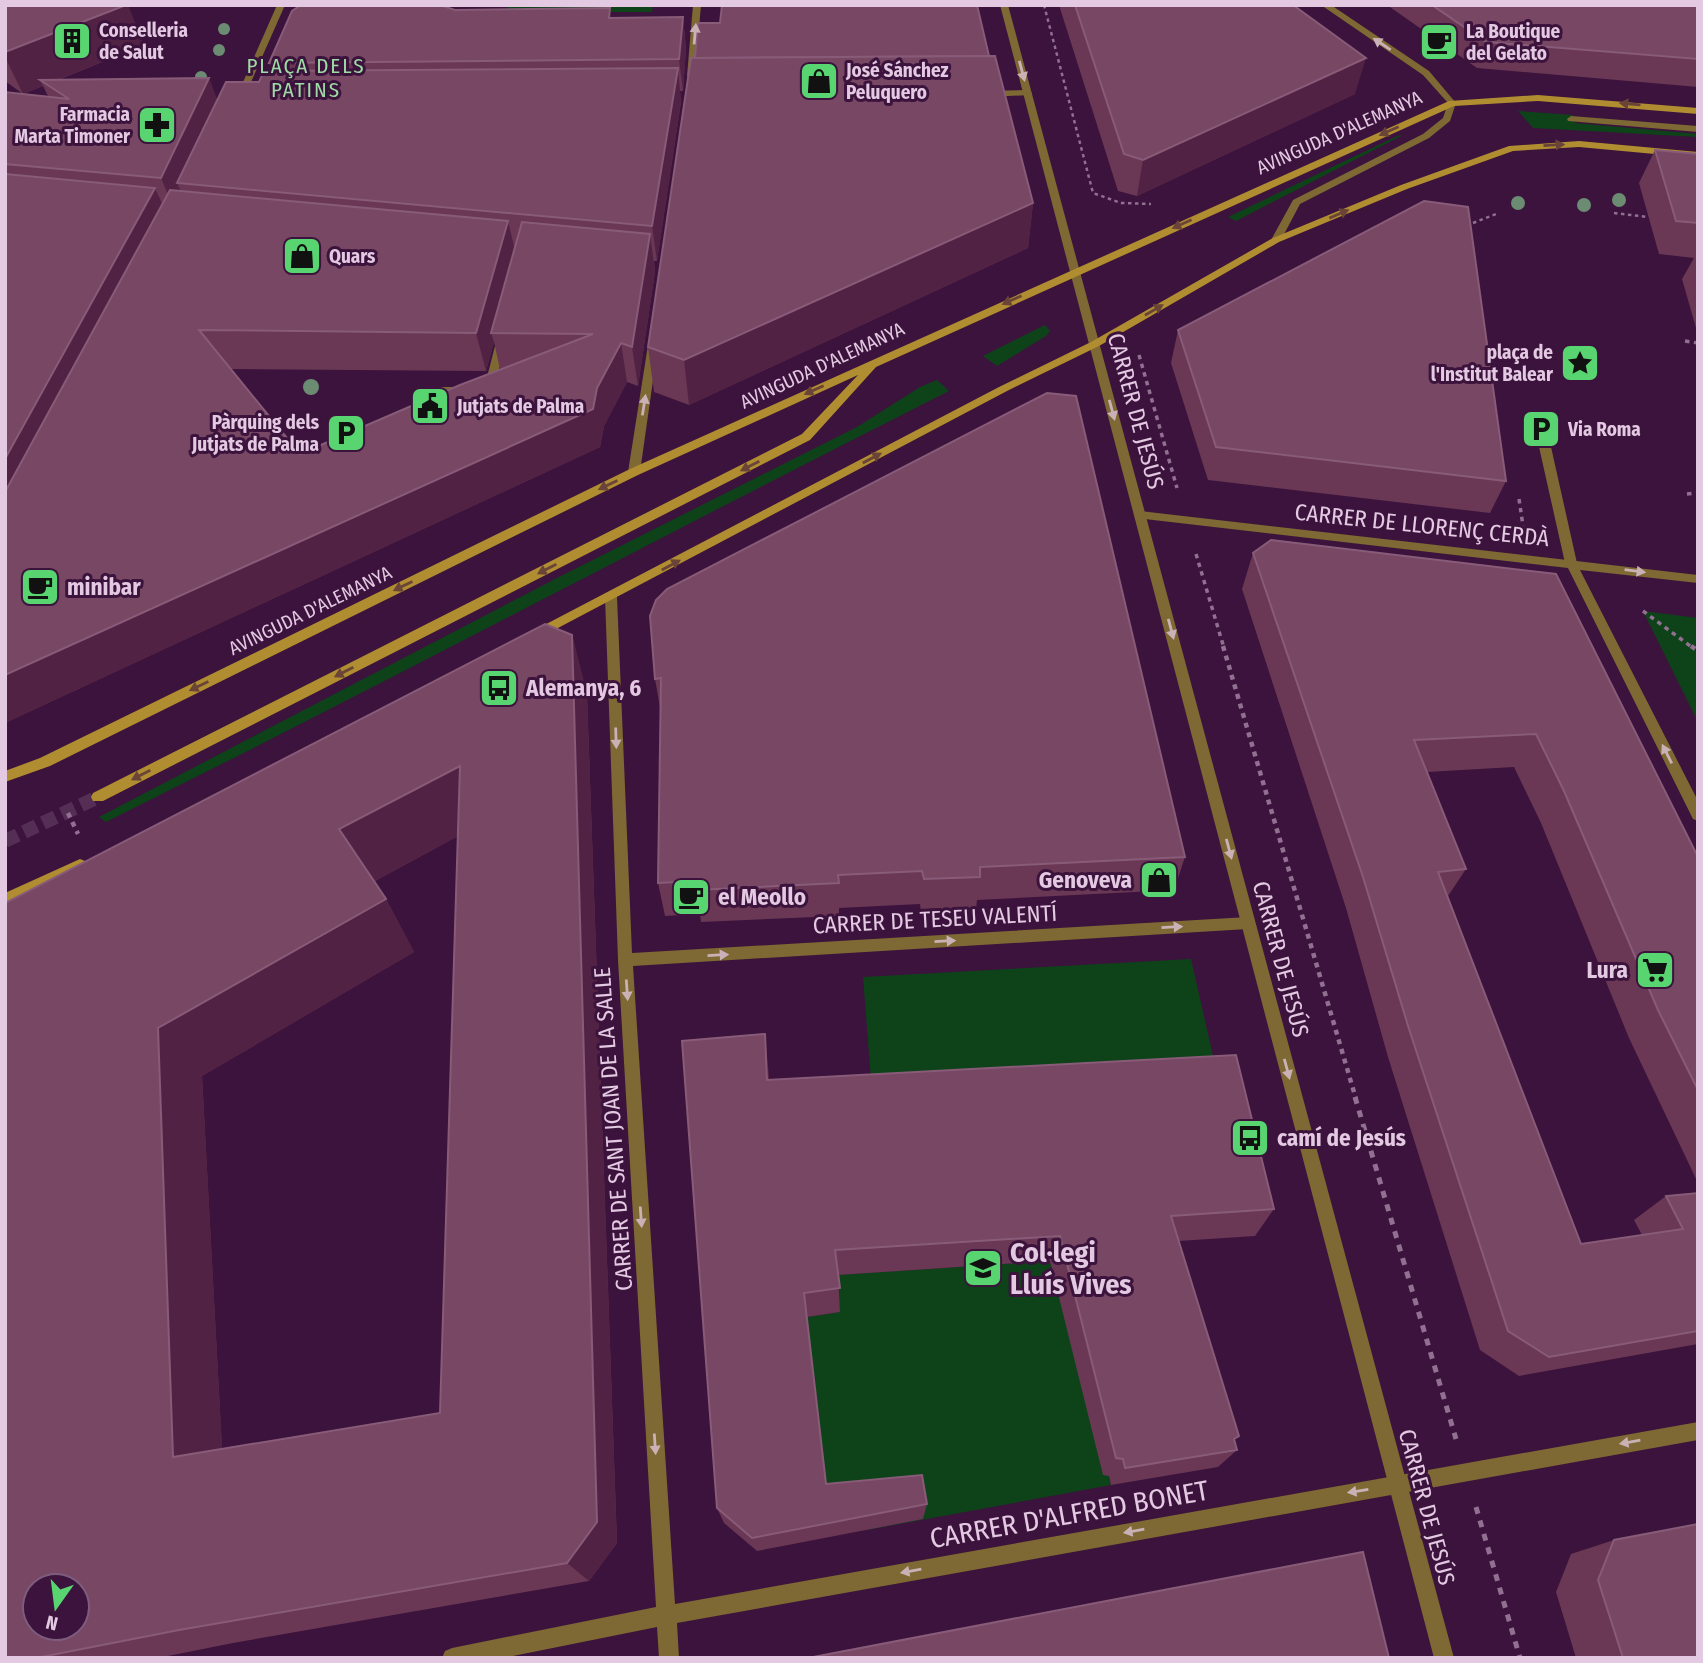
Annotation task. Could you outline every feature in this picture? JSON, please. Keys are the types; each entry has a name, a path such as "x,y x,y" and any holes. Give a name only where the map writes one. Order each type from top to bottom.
{"main road":[{"path":"1452,103 1538,98 1698,111"},
{"name":"AVINGUDA D'ALEMANYA","path":"5,777 57,756 634,472 1074,271 1452,103"},
{"path":"528,639 1003,389 1095,344 1276,240 1404,187 1512,148 1579,144 1698,155"},
{"path":"98,797 806,437 877,362"},
{"path":"5,900 89,860"}],"street":[{"path":"233,113 281,5"},
{"path":"690,83 698,5"},
{"name":"CARRER DE JESÚS","path":"1004,5 1444,1658"},
{"path":"1325,5 1426,73 1452,103"},
{"path":"974,94 1028,93"},
{"path":"225,101 253,101"},
{"name":"AVINGUDA D'ALEMANYA","path":"1276,240 1296,202 1426,136 1447,118 1452,103"},
{"path":"1572,119 1698,129"},
{"path":"435,390 488,390 503,332"},
{"path":"634,472 654,336"},
{"path":"1541,429 1572,563 1698,815"},
{"name":"CARRER DE LLORENÇ CERDÀ","path":"1140,515 1698,579"},
{"name":"CARRER DE SANT JOAN DE LA SALLE","path":"611,597 625,960 668,1658"},
{"name":"CARRER DE TESEU VALENTÍ","path":"625,960 1248,923"},
{"name":"CARRER D'ALFRED BONET","path":"452,1658 666,1615 1698,1431"}],"path":[{"path":"1044,5 1093,193 1121,203 1149,203 1180,225"},
{"path":"1614,213 1648,217"},
{"path":"1473,223 1496,214"},
{"path":"1685,341 1698,343"},
{"path":"1138,354 1520,1658"},
{"path":"1687,494 1698,493"},
{"path":"1643,611 1698,651"}],"green space":[{"path":"508,5 653,5 652,12 506,12"},
{"path":"1518,111 1573,115 1575,123 1698,134 1698,137 1533,128"},
{"path":"1403,135 1236,221 1228,217 1397,136"},
{"path":"1045,325 1050,331 1046,336 997,366 983,356"},
{"path":"937,380 949,391 212,769 106,822 99,817 555,579 857,427 920,387"},
{"path":"1643,611 1698,618 1698,722"},
{"path":"1191,959 1220,1087 873,1105 863,977"},
{"path":"1050,1261 1111,1485 867,1530 863,1496 827,1499 807,1317 840,1312 836,1275"}],"building":[{"path":"5,5 126,5 5,52"},
{"path":"301,5 440,5 455,10 610,8 609,18 683,17 679,59 269,63 292,11"},
{"path":"722,5 977,5 989,56 695,58 698,23 720,23"},
{"path":"1075,5 1293,5 1366,58 1143,160 1124,154"},
{"path":"1432,5 1698,5 1698,59 1486,42"},
{"path":"995,56 1033,203 684,360 648,347 691,58"},
{"path":"678,68 652,226 177,183 226,82 259,82 264,71"},
{"path":"209,78 161,178 5,164 5,92 69,99 40,80"},
{"path":"1655,150 1698,154 1698,223 1676,221"},
{"path":"5,174 155,188 5,459"},
{"path":"170,190 508,221 476,333 199,330 300,454 460,385 593,334 491,333 522,222 650,234 632,347 621,343 597,388 593,409 5,675 5,492"},
{"path":"1424,201 1468,207 1506,481 1216,447 1178,330"},
{"path":"1047,393 1076,396 1185,857 980,867 980,877 924,879 922,871 838,875 839,883 696,890 696,881 658,883 661,678 655,679 650,616 656,600 667,589"},
{"path":"1271,540 1556,574 1698,857 1698,1090 1658,1010 1564,791 1536,734 1414,740 1466,869 1438,872 1581,1244 1683,1229 1666,1196 1698,1193 1698,1331 1549,1357 1508,1331 1409,1029 1363,877 1253,553"},
{"path":"545,624 572,635 597,1522 567,1563 179,1630 36,1658 5,1658 5,903","holes":["460,766 440,1413 173,1457 158,1028 386,899 339,829"]},
{"path":"765,1034 767,1080 1236,1055 1274,1209 1171,1216 1239,1436 1234,1439 1237,1450 1125,1468 1123,1459 1116,1458 1060,1236 835,1250 840,1288 804,1293 826,1484 922,1475 927,1504 752,1538 717,1508 682,1041"},
{"path":"1698,1524 1698,1658 1623,1658 1598,1580 1614,1540"},
{"path":"1363,1552 1389,1658 808,1658"}],"tunnel":[{"path":"5,841 98,797"}],"place":[{"name":"Conselleria de Salut","path":"72,41"},
{"name":"La Boutique del Gelato","path":"1439,42"},
{"name":"José Sánchez Peluquero","path":"819,81"},
{"name":"Farmacia Marta Timoner","path":"157,125"},
{"name":"Quars","path":"302,256"},
{"name":"plaça de l'Institut Balear","path":"1580,363"},
{"name":"Jutjats de Palma","path":"430,406"},
{"name":"Via Roma","path":"1541,429"},
{"name":"Pàrquing dels Jutjats de Palma","path":"346,433"},
{"name":"minibar","path":"40,587"},
{"name":"Alemanya, 6","path":"499,688"},
{"name":"Genoveva","path":"1159,880"},
{"name":"el Meollo","path":"691,897"},
{"name":"Lura","path":"1655,970"},
{"name":"camí de Jesús","path":"1250,1138"},
{"name":"Col·legi Lluís Vives","path":"983,1268"}],"district":[{"name":"PLAÇA DELS PATINS","path":"306,78"}]}
